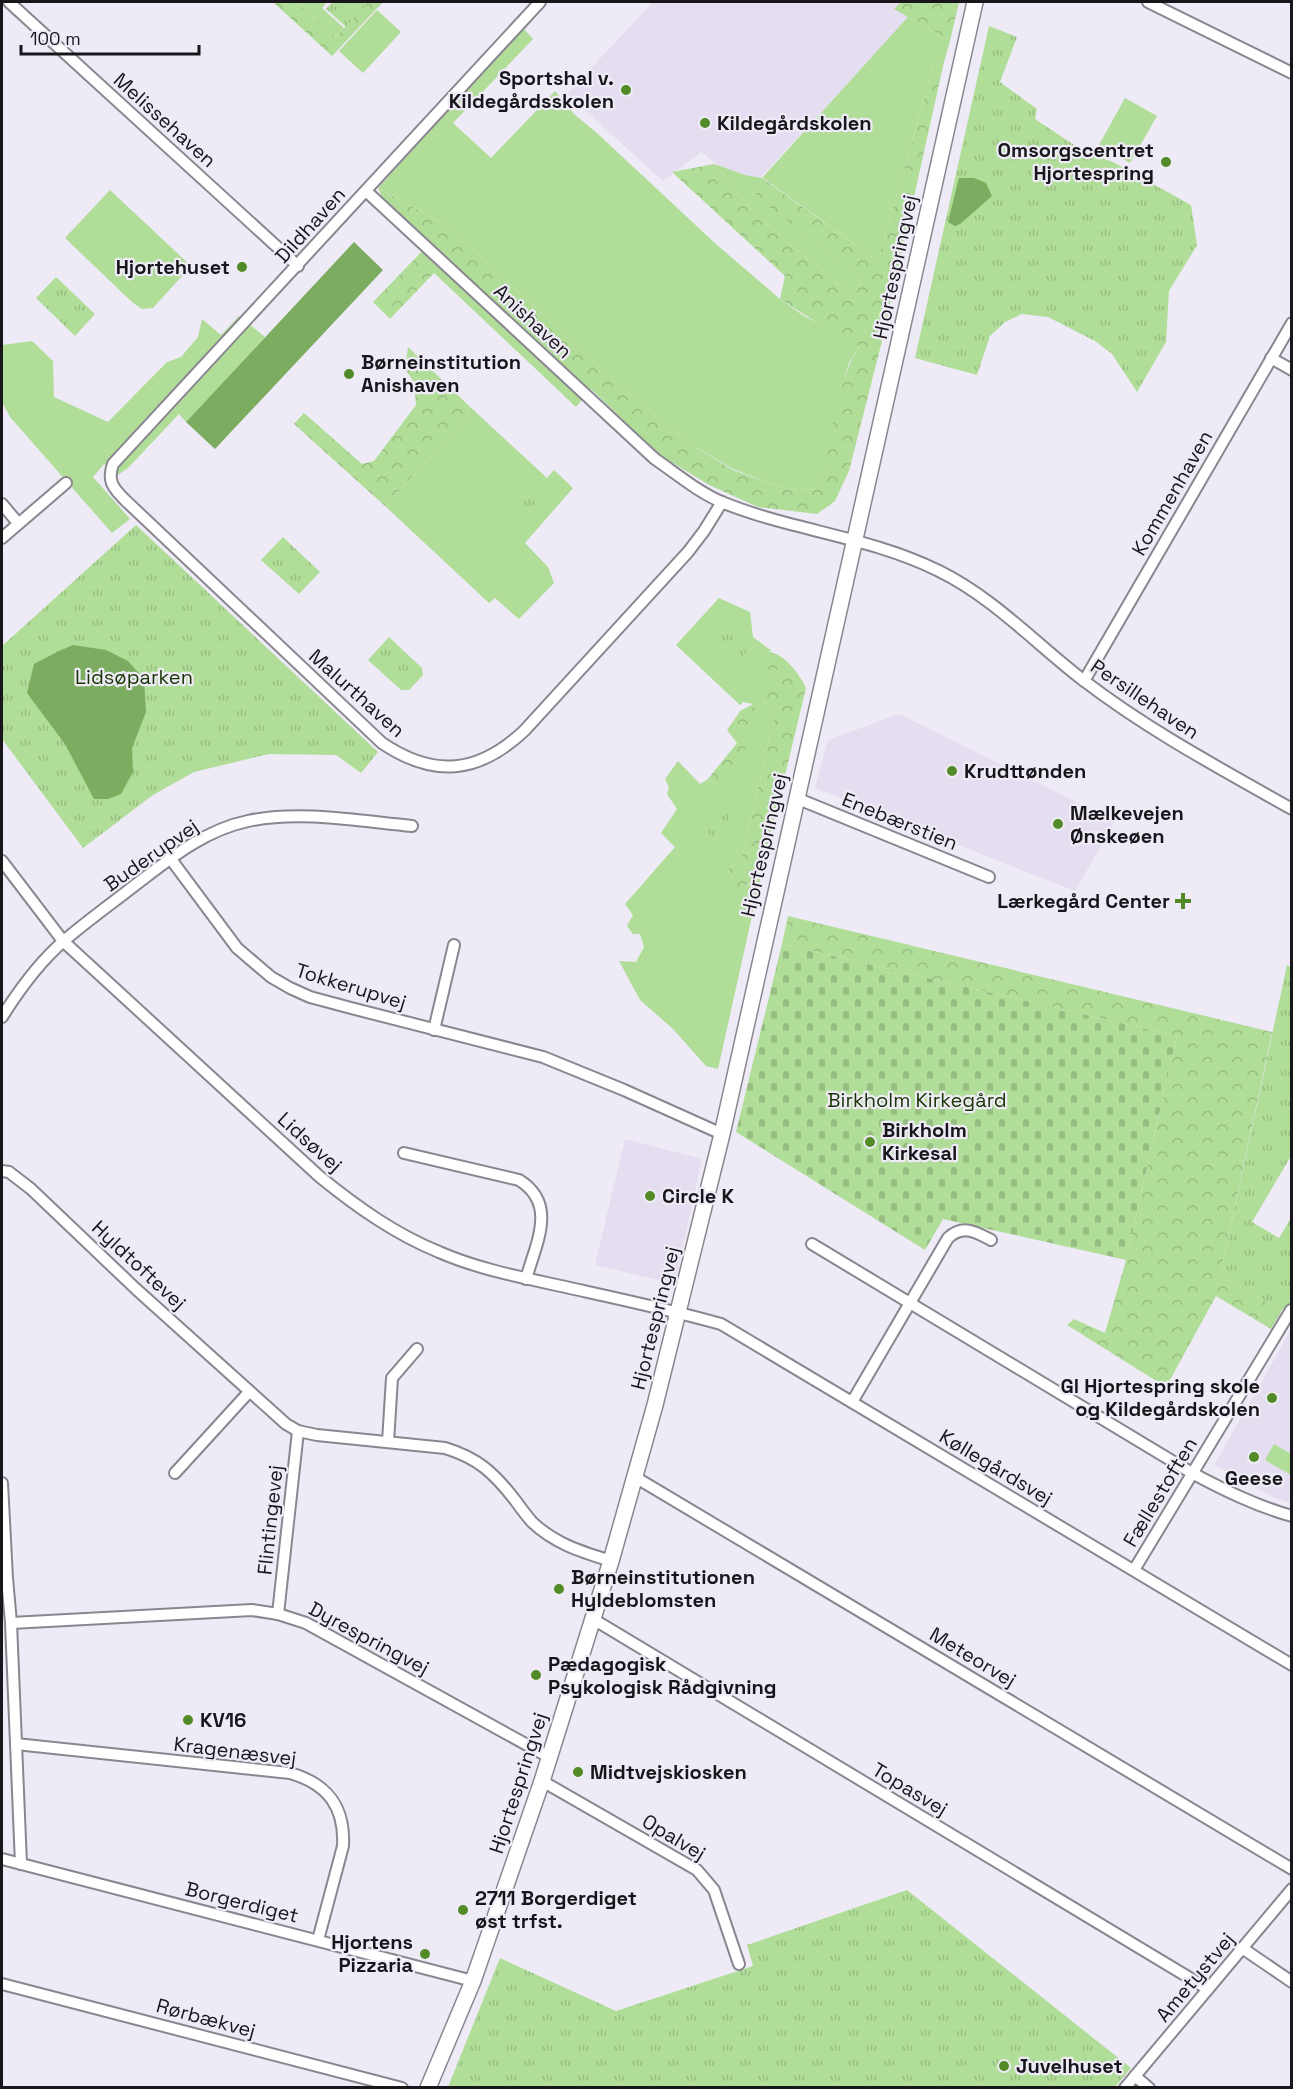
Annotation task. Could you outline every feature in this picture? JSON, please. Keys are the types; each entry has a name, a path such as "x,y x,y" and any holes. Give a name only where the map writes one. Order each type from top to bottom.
{"street":[{"name":"Melissehaven","path":"9,2 298,266"},
{"name":"Dildhaven","path":"109,474 113,464 540,2"},
{"name":"Hjortespringvej","path":"428,2088 473,1981 542,1781 611,1562 655,1405 722,1134 975,2"},
{"path":"1148,2 1292,73"},
{"name":"Anishaven","path":"366,191 655,459 722,502"},
{"name":"Kommenhaven","path":"1084,681 1292,323"},
{"path":"1271,358 1292,370"},
{"name":"Malurthaven","path":"109,474 113,485 125,500 382,743 398,754 434,766 472,763 506,748 688,552 722,502"},
{"path":"2,538 66,483"},
{"path":"722,502 856,541"},
{"path":"2,504 18,523"},
{"name":"Persillehaven","path":"856,541 890,550 941,572 990,603 1084,681 1153,729 1292,809"},
{"name":"Enebærstien","path":"796,798 989,877"},
{"name":"Buderupvej","path":"2,1017 29,979 63,941 170,858 221,829 245,821 295,816 412,826"},
{"name":"Tokkerupvej","path":"170,858 237,948 270,977 310,997 543,1058 624,1090 722,1134"},
{"name":"Lidsøvej","path":"2,861 63,941 348,1200 408,1238 473,1265 677,1312"},
{"path":"434,1030 454,945"},
{"path":"404,1152 519,1180 529,1186 539,1201 542,1219 526,1279"},
{"name":"Hyldtoftevej","path":"2,1171 9,1172 31,1189 276,1417 298,1431 445,1448 475,1459 500,1480 531,1521 549,1536 565,1546 611,1562"},
{"path":"852,1402 948,1238 953,1233 970,1230 991,1240"},
{"path":"812,1244 1192,1473 1232,1494 1272,1511 1292,1516"},
{"name":"Fællestoften","path":"1134,1570 1292,1310"},
{"name":"Køllegårdsvej","path":"677,1312 721,1324 1292,1665"},
{"path":"388,1442 392,1378 417,1349"},
{"path":"175,1473 249,1392"},
{"name":"Flintingevej","path":"278,1614 298,1431"},
{"name":"Meteorvej","path":"635,1477 1292,1869"},
{"path":"2,1483 11,1623 21,1864"},
{"name":"Dyrespringvej","path":"11,1623 252,1610 278,1614 306,1623 549,1757"},
{"name":"Topasvej","path":"593,1619 1208,1989"},
{"name":"Kragenæsvej","path":"16,1744 290,1773 318,1784 336,1806 342,1818 344,1832 343,1846 318,1940"},
{"name":"Opalvej","path":"542,1781 697,1870 714,1890 739,1964"},
{"name":"Borgerdiget","path":"2,1859 473,1981"},
{"name":"Ametystvej","path":"1125,2088 1292,1889"},
{"path":"1242,1948 1292,1983"},
{"name":"Rørbækvej","path":"2,1984 402,2088"},
{"path":"1135,2076 1149,2088"}],"shaded area":[{"name":"Kildegårdskolen","path":"653,2 915,2 910,16 750,189 701,152 663,181 567,94"},
{"path":"959,178 974,178 986,183 992,196 955,226 948,222"},
{"path":"354,242 383,270 215,449 186,422"},
{"path":"73,645 106,650 128,661 144,679 146,712 132,748 133,772 121,794 108,799 94,799 65,744 27,693 34,664"},
{"path":"899,714 1115,821 1075,891 815,788 828,740"},
{"path":"625,1139 702,1159 675,1284 595,1265"},
{"name":"Gl Hjortespring skole og Kildegårdskolen","path":"1291,1330 1291,1503 1275,1498 1214,1465"}],"green space":[{"path":"273,2 297,2 336,37 368,2 383,2 332,56"},
{"path":"297,2 327,2 322,8 344,28 336,37"},
{"path":"333,2 368,2 346,27 326,9"},
{"path":"901,2 959,2 950,41 894,9"},
{"path":"377,10 401,32 363,73 339,51"},
{"path":"908,17 950,41 944,62 934,63 878,261 763,178 755,195 862,278 853,296 758,217 714,164 745,175 762,178"},
{"path":"989,26 1017,37 1000,82 1037,109 1035,119 1083,151 1113,162 1191,205 1197,245 1169,291 1166,342 1137,392 1112,354 1095,341 1048,317 1022,314 1005,322 990,336 977,375 915,358"},
{"path":"523,28 533,39 453,123 491,158 555,91 574,114 717,245 780,299 804,316 860,345 849,363 845,376 823,478 814,489 797,490 781,487 733,469 686,441 609,376 480,256 458,232 378,188"},
{"path":"944,62 881,345 849,471 835,501 817,514 758,507 709,485 657,453 591,389 576,407 434,273 390,319 373,302 430,243 383,199 378,188 458,232 480,256 609,376 686,441 733,470 781,487 797,490 814,489 823,478 841,390 846,373 860,346 847,342 780,299 785,276 672,172 714,164 758,217 853,296 862,278 755,196 762,178 878,261 934,63"},
{"path":"1125,98 1157,116 1130,163 1099,145"},
{"path":"110,190 191,266 153,308 142,309 132,302 65,238"},
{"path":"56,277 95,314 75,336 36,298"},
{"path":"239,316 265,337 186,422 179,414 128,468 116,476 104,464 93,477 130,519 112,533 10,417 2,402 2,345 32,341 53,361 54,397 108,422 167,362 181,357 198,337 202,319 221,335"},
{"path":"408,347 468,405 467,418 385,506 294,424 304,413 362,464 374,461 416,405 414,382 405,369"},
{"path":"468,405 547,478 554,470 573,488 525,543 548,567 554,583 519,619 495,598 489,603 385,506 467,418"},
{"path":"536,489 553,502 535,525 528,526 516,511 518,505"},
{"name":"Lidsøparken","path":"136,525 378,752 361,773 336,755 269,754 194,772 153,795 83,848 2,739 2,646"},
{"path":"283,537 320,572 299,594 261,560"},
{"path":"719,598 750,612 753,637 772,651 764,651 773,675 778,668 783,680 764,701 775,714 743,854 728,870 746,887 762,871 718,1069 706,1066 673,1029 640,1000 619,961 636,962 644,947 640,934 633,934 627,926 633,915 625,904 675,847 661,833 677,809 667,794 669,787 665,779 678,761 700,784 708,779 716,784 745,744 737,743 727,730 734,720 741,729 753,704 743,702 740,705 676,645"},
{"path":"727,626 752,645 740,660 715,641"},
{"path":"389,637 422,668 423,675 409,690 401,690 368,660"},
{"path":"764,651 784,659 795,670 806,688 762,871 745,887 739,888 731,882 733,875 728,870 743,854 775,714 764,701 773,684 783,680 778,669 773,675 761,660"},
{"path":"753,704 757,719 751,728 741,729 734,720 740,711"},
{"path":"737,743 745,743 746,752 716,784 708,779"},
{"path":"720,798 736,810 715,838 699,827"},
{"path":"788,916 1272,1032 1220,1276 1282,1310 1271,1329 1216,1296 1166,1387 1067,1325 1074,1319 1105,1333 1126,1260 1177,1036 782,944"},
{"name":"Birkholm Kirkegård","path":"782,944 1177,1036 1126,1260 943,1219 925,1250 736,1132"},
{"path":"1287,965 1292,968 1291,1156 1252,1222 1279,1238 1291,1218 1291,1303 1282,1310 1220,1276"},
{"path":"1274,1444 1291,1454 1291,1475 1265,1460"},
{"path":"907,1890 1131,2068 1115,2087 448,2087 500,1958 616,2011 753,1966 747,1945"}],"place":[{"name":"Sportshal v. Kildegårdsskolen","path":"626,90"},
{"name":"Kildegårdskolen","path":"705,123"},
{"name":"Omsorgscentret Hjortespring","path":"1166,162"},
{"name":"Hjortehuset","path":"242,267"},
{"name":"Børneinstitution Anishaven","path":"349,374"},
{"name":"Krudttønden","path":"952,771"},
{"name":"Mælkevejen Ønskeøen","path":"1058,824"},
{"name":"Lærkegård Center","path":"1183,901"},
{"name":"Birkholm Kirkesal","path":"870,1142"},
{"name":"Circle K","path":"650,1196"},
{"name":"Gl Hjortespring skole og Kildegårdskolen","path":"1272,1398"},
{"name":"Geese","path":"1254,1457"},
{"name":"Børneinstitutionen Hyldeblomsten","path":"559,1589"},
{"name":"Pædagogisk Psykologisk Rådgivning","path":"536,1675"},
{"name":"KV16","path":"188,1720"},
{"name":"Midtvejskiosken","path":"578,1772"},
{"name":"2711 Borgerdiget øst trfst.","path":"463,1910"},
{"name":"Hjortens Pizzaria","path":"425,1954"},
{"name":"Juvelhuset","path":"1004,2066"}]}
